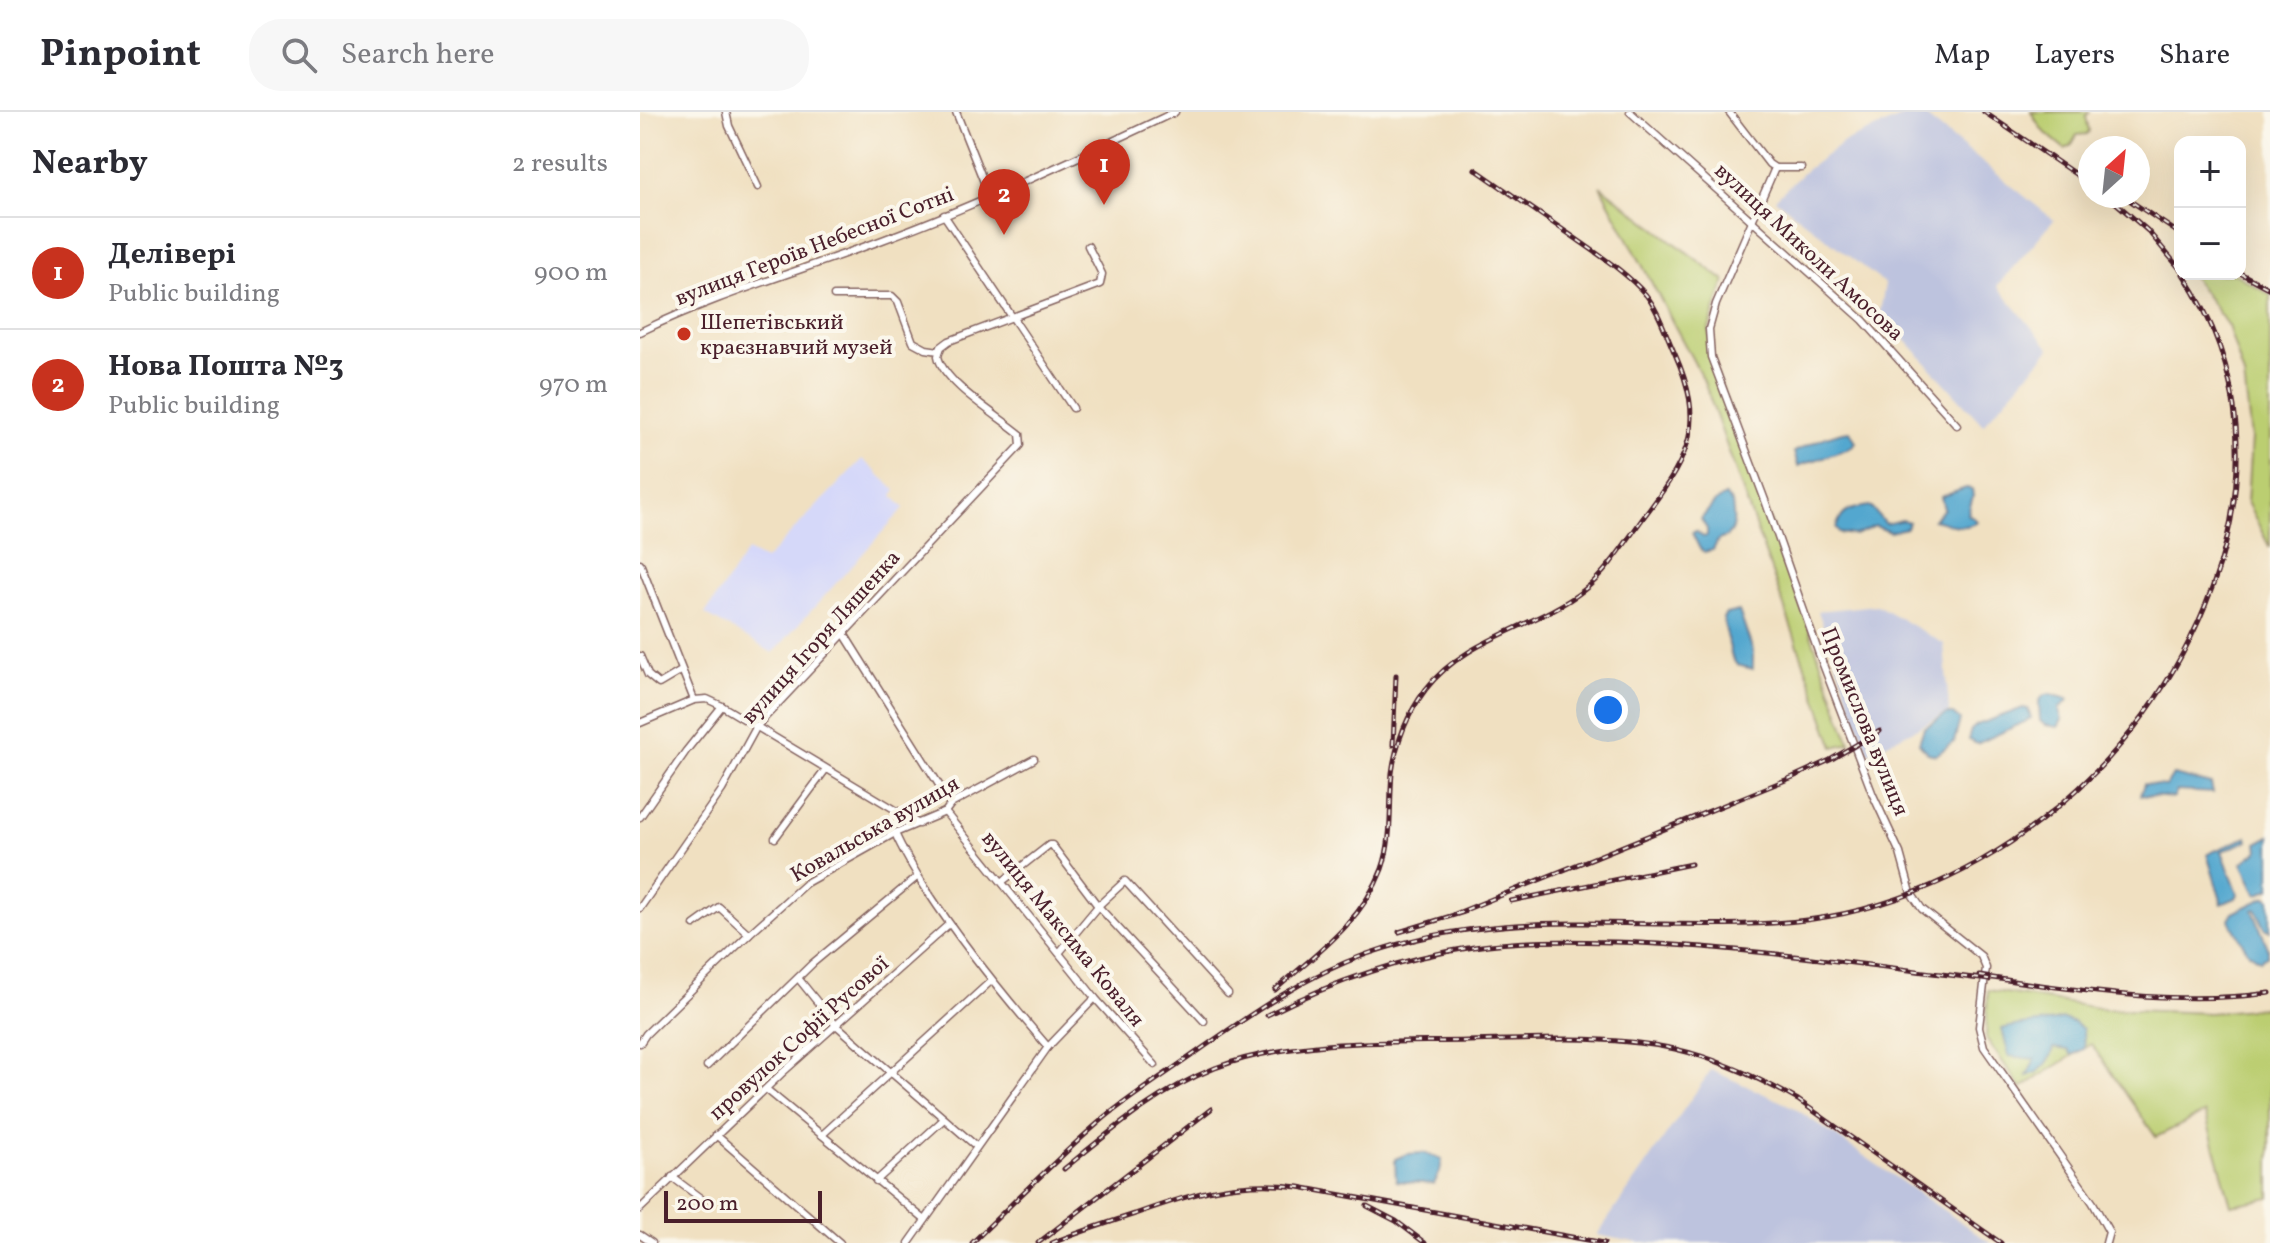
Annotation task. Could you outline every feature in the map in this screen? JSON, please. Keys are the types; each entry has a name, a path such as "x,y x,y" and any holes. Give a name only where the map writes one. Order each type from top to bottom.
{"street":[{"path":"726,112 729,126 758,187"},
{"path":"956,112 990,197"},
{"name":"вулиця Героїв Небесної Сотні","path":"640,332 990,197 1175,112"},
{"name":"вулиця Миколи Амосова","path":"1630,112 1863,320 1957,425"},
{"path":"1729,112 1769,164 1775,168 1801,168"},
{"name":"Промислова вулиця","path":"1775,168 1716,304 1709,329 1711,357 1829,681 1873,795 1900,853 1911,893 1922,909 1981,956 1986,968 1979,1027 1984,1047 2093,1203 2109,1232 2106,1243"},
{"path":"944,215 1073,408"},
{"path":"834,296 892,296 898,302 913,342 939,351 949,341 1100,284 1103,277 1088,246"},
{"name":"вулиця Ігоря Ляшенка","path":"640,908 722,790 757,726 1021,445 1020,434 944,369 939,360 939,351"},
{"path":"640,563 694,700"},
{"path":"843,632 951,804"},
{"path":"640,656 648,675 659,684 681,671"},
{"path":"640,723 694,700 707,699 919,824"},
{"path":"640,817 722,706"},
{"name":"Ковальська вулиця","path":"640,1043 749,934 806,883 895,833 945,812 951,804 1034,759"},
{"path":"775,838 826,769"},
{"name":"вулиця Максима Коваля","path":"945,812 1095,998 1155,1065"},
{"path":"895,833 902,850 949,924 991,981 1048,1047"},
{"path":"1003,881 1051,845 1098,906 1204,1021"},
{"path":"707,1066 798,978 918,876"},
{"path":"1059,953 1098,906 1125,881 1228,994"},
{"path":"694,925 719,907 749,934"},
{"name":"провулок Софії Русової","path":"640,1209 835,1024 949,924"},
{"path":"798,978 835,1024 976,1146"},
{"path":"822,1135 991,981"},
{"path":"909,1243 1048,1047 1095,998"},
{"path":"766,1089 925,1220"},
{"path":"876,1181 944,1119"},
{"path":"716,1135 840,1243"},
{"path":"672,1177 703,1200"},
{"path":"640,1235 652,1243"}],"shaded area":[{"path":"1920,112 2054,220 1997,286 2050,349 1983,425 1880,312 1885,284 1775,199 1806,170 1844,142"},
{"path":"862,459 896,490 892,495 904,508 773,653 705,614 747,551 765,560"},
{"path":"1877,605 1944,644 1949,712 1868,753 1818,611"},
{"path":"1711,1070 1793,1107 1991,1243 1639,1243 1597,1235"}],"green space":[{"path":"2031,112 2089,112 2086,116 2088,134 2077,135 2071,146 2065,149 2042,130"},
{"path":"1600,186 1725,281 1709,329 1711,357 1850,743 1834,747 1703,379"},
{"path":"2195,280 2245,280 2270,295 2270,548 2247,502 2251,439 2244,376 2228,326"},
{"path":"1988,990 2104,1009 2209,1013 2270,1007 2270,1198 2231,1205 2205,1113 2156,1137 2091,1044 2021,1088 1986,1038"}],"water":[{"path":"1850,431 1856,442 1850,448 1798,466 1794,452"},
{"path":"1966,488 1972,489 1973,496 1968,514 1977,521 1962,526 1933,520 1944,509 1941,497"},
{"path":"1725,496 1732,503 1731,531 1718,540 1713,550 1704,552 1692,533 1696,531 1703,537 1707,536 1701,519 1715,502"},
{"path":"1870,506 1885,524 1902,520 1909,522 1906,528 1890,532 1875,526 1855,535 1839,533 1836,528 1845,514"},
{"path":"1739,611 1753,651 1753,669 1737,665 1732,658 1723,618 1726,614"},
{"path":"2049,694 2069,699 2059,709 2062,720 2058,727 2040,721 2039,702"},
{"path":"2023,708 2028,709 2031,719 1977,744 1968,740 1971,730 1977,725"},
{"path":"1947,714 1953,714 1960,720 1954,742 1936,755 1928,753 1919,743 1924,728"},
{"path":"2173,775 2211,784 2213,793 2177,791 2174,798 2140,795 2144,784 2166,786"},
{"path":"2270,836 2270,889 2257,895 2242,863 2258,851 2257,843"},
{"path":"2247,837 2248,841 2222,851 2238,894 2222,904 2207,854"},
{"path":"2266,897 2270,900 2270,931 2265,928 2256,909 2253,910 2268,948 2268,955 2260,960 2248,952 2229,920 2233,913"},
{"path":"2063,1019 2083,1029 2084,1049 2072,1055 2068,1050 2054,1048 2045,1066 2027,1076 2035,1059 2009,1056 2002,1029"},
{"path":"1424,1153 1442,1159 1434,1184 1396,1181 1395,1159 1407,1154"}],"railway":[{"path":"1984,112 2078,176"},
{"path":"1275,990 1336,936 1363,905 1373,888 1388,845 1396,751 1408,718 1426,689 1460,657 1565,603 1593,582 1619,552 1675,472 1689,436 1690,399 1675,354 1651,301 1612,264 1475,169"},
{"path":"2122,208 2148,231 2174,262"},
{"path":"2141,208 2174,230"},
{"path":"2246,276 2270,289"},
{"path":"972,1243 1053,1164 1116,1109 1260,1008 1344,963 1418,939 1518,925 1721,925 1773,923 1846,913 1915,892 1981,861 2042,820 2096,771 2143,716 2182,654 2212,588 2225,548 2237,467 2231,387 2220,348 2204,310 2186,280"},
{"path":"1393,745 1396,675"},
{"path":"1455,914 1793,777 1880,731"},
{"path":"1511,901 1691,864"},
{"path":"1399,932 1464,912"},
{"path":"1267,1015 1342,982 1394,965 1474,947 1527,942 1614,942 1708,948 1989,980"},
{"path":"1979,976 2124,995 2197,998 2270,993"},
{"path":"1064,1169 1154,1100 1194,1077 1245,1058 1276,1051 1340,1044 1572,1039 1624,1041 1707,1058 1798,1100 2001,1243"},
{"path":"1038,1243 1211,1109"},
{"path":"1052,1243 1196,1194 1255,1185 1299,1187 1604,1243"},
{"path":"1367,1206 1396,1221 1425,1243"}],"place":[{"name":"Делівері","path":"1104,205"},
{"name":"Нова Пошта №3","path":"1004,235"},
{"name":"Шепетівський краєзнавчий музей","path":"684,334"}]}
